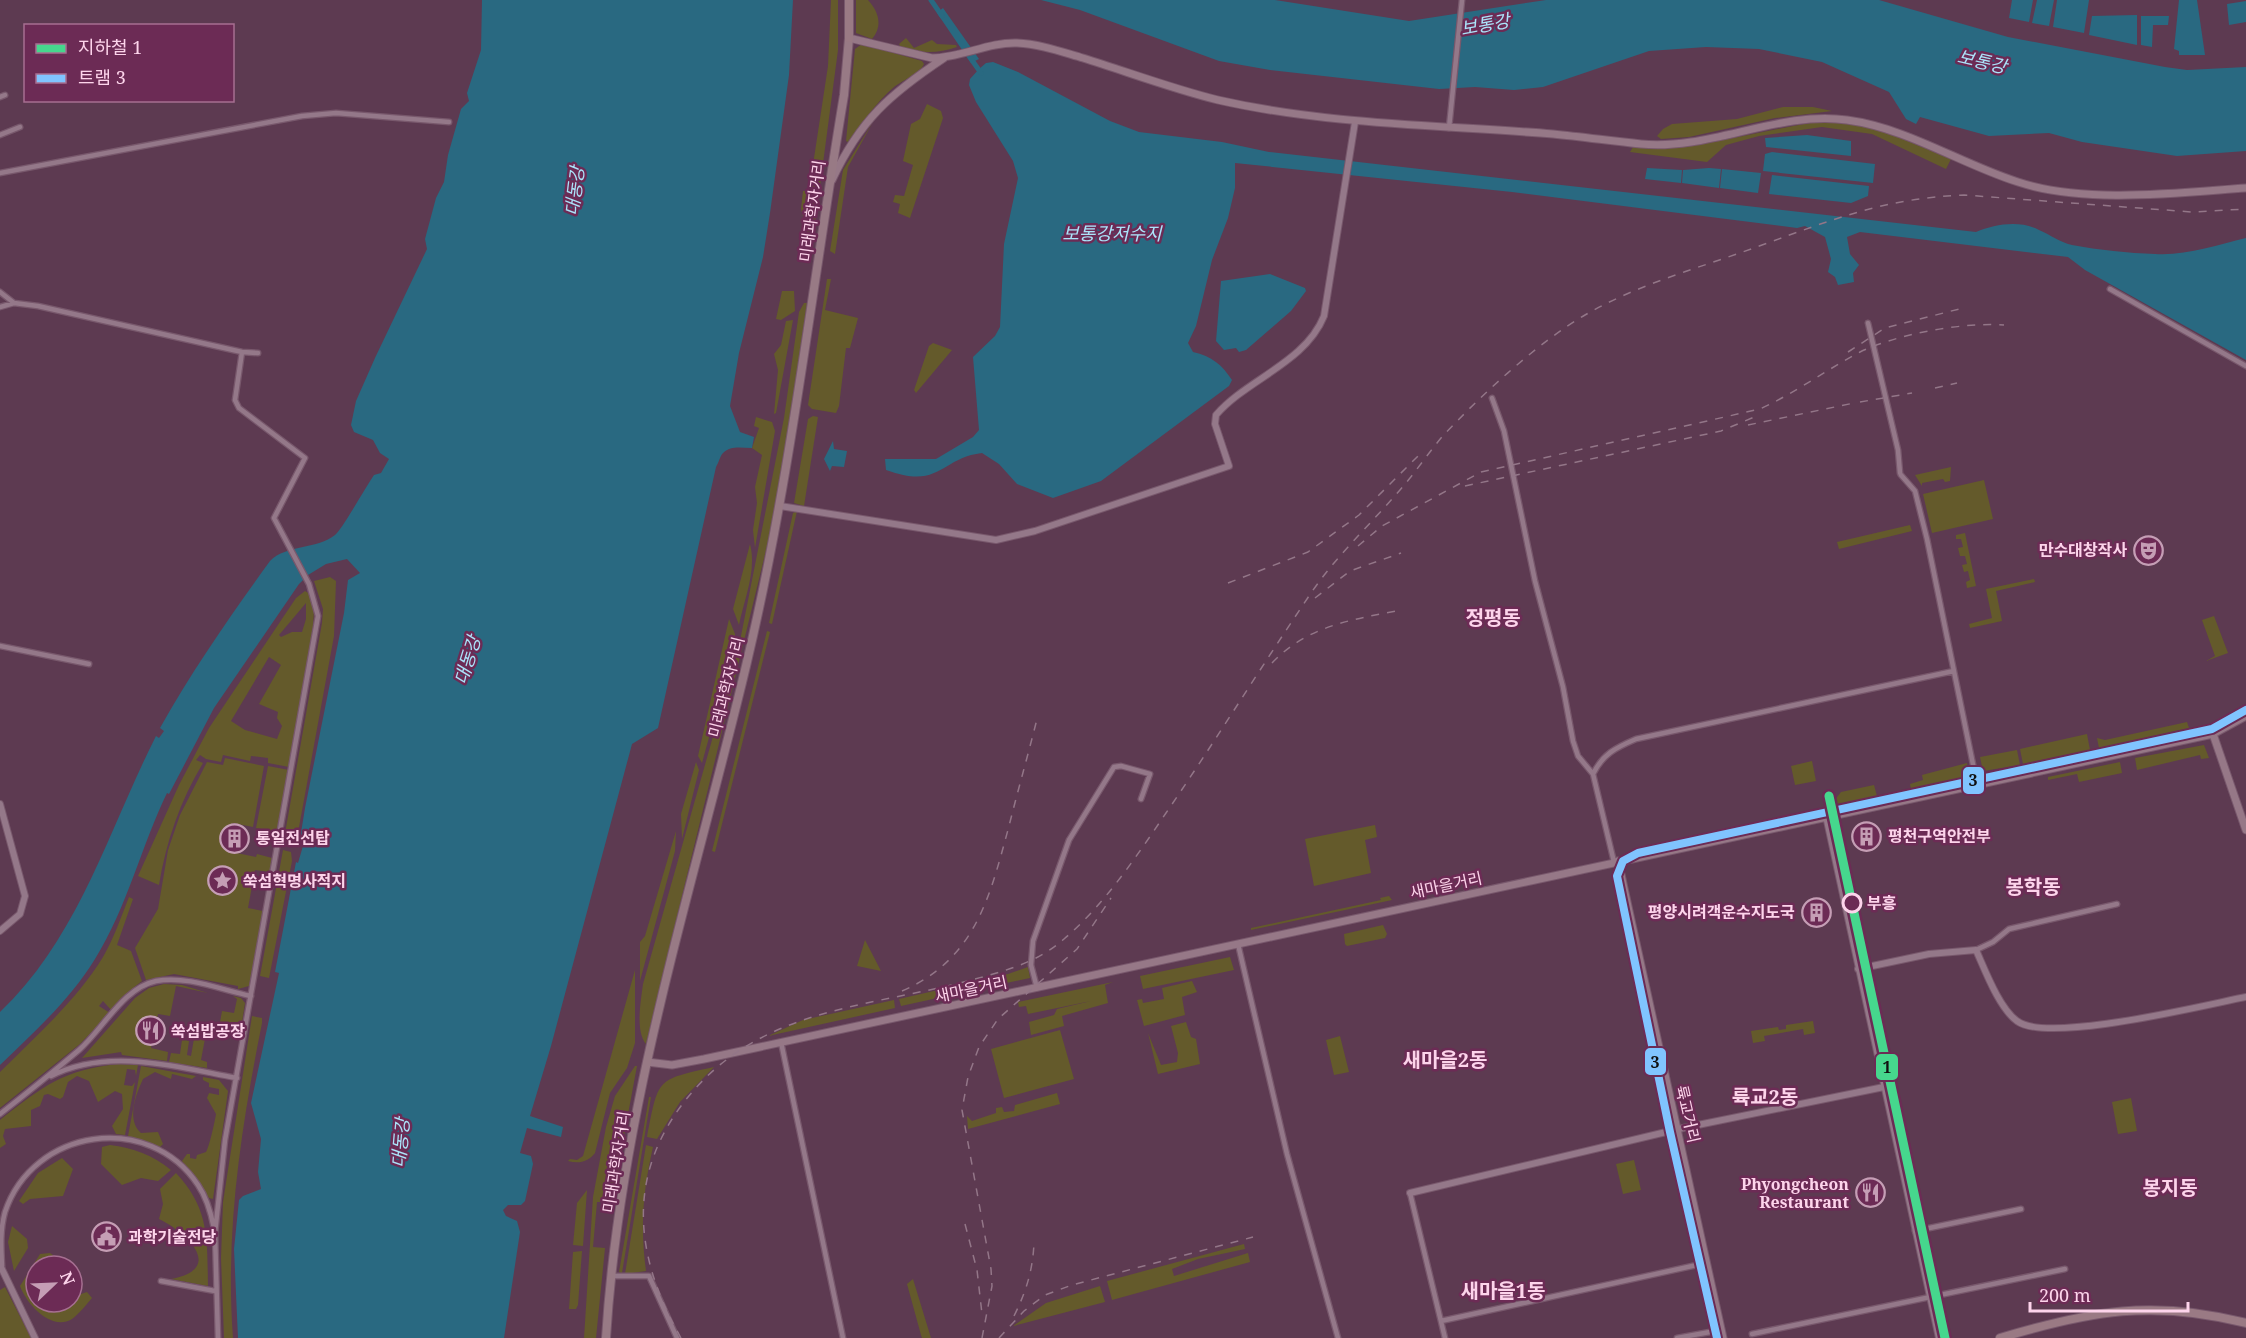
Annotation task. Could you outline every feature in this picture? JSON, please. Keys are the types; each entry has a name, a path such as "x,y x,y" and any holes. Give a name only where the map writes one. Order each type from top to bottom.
{"highway":[{"path":"849,0 849,39"},
{"path":"2000,1338 2055,1321 2126,1310 2174,1310 2246,1323"}],"main road":[{"path":"849,39 921,57 944,58 978,48 1019,43 1049,48 1218,100 1355,122 1556,134 1646,145 1673,144 1822,118 1842,119 1885,130 2036,187 2129,195 2246,189"},
{"name":"미래과학자거리","path":"606,1338 612,1276 647,1062 746,665 780,506 799,397 844,95 849,39"},
{"path":"829,187 847,150 884,102 944,58"},
{"name":"새마을거리","path":"647,1062 672,1065 2213,734 2246,716"},
{"path":"2213,734 2246,830"},
{"name":"륙교거리","path":"1616,861 1678,1129 1722,1334"}],"street":[{"path":"1449,128 1462,0"},
{"path":"0,173 302,116 336,113 449,122"},
{"path":"780,506 996,540 1035,531 1229,466 1215,424 1216,415 1305,345 1320,326 1327,303 1355,122"},
{"path":"0,135 20,127"},
{"path":"2109,289 2246,366"},
{"path":"0,292 14,303"},
{"path":"0,307 14,303 77,314 242,352 258,352"},
{"path":"1868,323 1901,474 1915,491 1977,784"},
{"path":"218,1338 215,1233 224,1150 317,624 316,602 309,584 274,518 305,458 239,408 235,400 242,352"},
{"path":"1492,398 1504,431 1535,581 1563,687 1573,741 1578,756 1593,774 1616,861"},
{"path":"0,646 89,664"},
{"path":"1593,774 1600,760 1608,752 1635,739 1954,671"},
{"path":"1037,988 1031,965 1033,941 1070,840 1114,767 1121,766 1150,774 1141,799"},
{"path":"0,804 25,896 20,914 0,931"},
{"path":"1826,816 1939,1338"},
{"path":"1858,969 1929,954 1976,950 1993,942 2009,929 2117,904"},
{"path":"1238,944 1287,1154 1338,1338"},
{"path":"1976,950 1996,992 2011,1014 2017,1022 2031,1026 2079,1028 2246,997"},
{"path":"0,1114 44,1080 97,1033 132,993 146,984 180,980 251,996"},
{"path":"781,1042 843,1338"},
{"path":"44,1080 72,1067 104,1061 139,1062 237,1078"},
{"path":"1445,1338 1410,1193 1678,1129 1884,1087"},
{"path":"35,1338 1,1266 2,1227 10,1199 19,1185 29,1172 48,1156 71,1144 96,1137 115,1137 141,1142 176,1161 188,1172 203,1193 215,1233"},
{"path":"1915,1231 2021,1209"},
{"path":"1441,1321 1706,1263"},
{"path":"1752,1334 2065,1269"},
{"path":"612,1276 649,1276 677,1338"},
{"path":"161,1281 215,1291"},
{"path":"1677,1338 1722,1334"}],"shaded area":[{"path":"831,0 838,0 838,50 813,239 809,238 801,209 803,191 809,191 828,66"},
{"path":"856,0 868,0 875,9 878,29 872,39 856,33"},
{"path":"906,38 914,48 932,40 937,44 956,45 957,47 943,51 915,51 901,48 899,44"},
{"path":"862,44 922,61 924,64 915,74 887,93 848,142 846,141 855,49"},
{"path":"927,104 941,111 943,118 910,218 898,213 900,204 893,202 895,195 904,196 913,165 903,161 911,124 920,119"},
{"path":"1783,107 1813,107 1832,111 1775,118 1689,137 1661,139 1657,136 1672,124 1737,119"},
{"path":"1825,121 1876,128 1951,159 1946,169 1872,134 1822,127 1759,136 1726,145 1707,162 1630,152 1633,147 1658,148 1706,143"},
{"path":"873,122 848,167 835,254 830,251 843,170"},
{"path":"827,279 831,279 825,310 858,318 850,348 846,348 839,406 836,413 812,409 808,405"},
{"path":"782,291 794,291 795,311 781,320 776,319"},
{"path":"804,303 807,303 784,461 768,542 646,1044 640,1024 643,984 740,641 784,418 799,312"},
{"path":"793,320 774,414 778,370 774,354 781,345 786,321"},
{"path":"933,343 952,350 916,393 914,390 929,346"},
{"path":"813,416 818,417 804,506 794,503 808,419"},
{"path":"756,417 772,422 775,431 755,548 753,530 757,503 755,487 762,455 752,448 759,428 754,426"},
{"path":"1951,467 1950,481 1945,482 1943,479 1922,483 1922,486 1915,475"},
{"path":"1984,480 1993,519 1932,533 1923,494"},
{"path":"797,511 772,624 769,623 793,513"},
{"path":"1910,525 1912,531 1839,549 1837,542"},
{"path":"1965,533 1976,586 1967,588 1966,582 1970,580 1968,571 1964,572 1962,565 1967,564 1965,556 1960,556 1958,548 1963,547 1961,539 1956,539 1956,535"},
{"path":"750,544 751,575 739,625 733,609"},
{"path":"330,577 336,581 334,636 297,838 294,838 292,847 283,845 322,623 323,609 314,581"},
{"path":"2034,579 2035,582 1996,591 2002,621 1970,628 1969,624 1992,618 1986,589"},
{"path":"305,591 310,594 314,610 289,767 268,763 268,758 251,756 250,761 223,755 221,762 206,759 200,755 196,760 203,763 187,792 175,822 159,885 138,876 179,785 209,728 296,598","holes":["306,603 306,619 302,632 292,632 281,637 279,635","269,657 281,665 259,704 278,712 277,718 282,726 277,739 245,730 231,721"]},
{"path":"2214,616 2228,653 2206,661 2215,656 2202,620"},
{"path":"729,619 735,634 735,643 702,763 698,756"},
{"path":"767,631 770,632 715,852 712,851"},
{"path":"2187,722 2189,728 2099,748 2097,738 2105,740"},
{"path":"2087,734 2090,750 2023,764 2020,749"},
{"path":"2204,745 2209,758 2201,759 2200,755 2137,770 2135,758"},
{"path":"2017,750 2020,765 1983,771 1980,757"},
{"path":"225,758 264,766 253,827 233,823 224,836 227,851 272,858 270,872 255,870 248,908 263,911 249,986 238,989 238,986 174,974 146,980 135,948 158,909 168,850 180,815 207,762 223,765"},
{"path":"1812,761 1816,781 1795,785 1791,766"},
{"path":"696,762 699,770 682,839 681,814"},
{"path":"2120,762 2122,773 2079,782 2077,774 2048,780 2048,777"},
{"path":"1967,763 1969,776 1911,789 1910,784 1923,780 1922,775"},
{"path":"268,766 289,770 277,831 272,834 260,833 261,829 256,828"},
{"path":"1874,785 1877,796 1830,806 1841,792"},
{"path":"1375,825 1377,837 1365,840 1371,873 1314,886 1305,839"},
{"path":"676,831 675,851 640,981 640,942 645,936"},
{"path":"283,850 291,852 292,861 269,978 260,976"},
{"path":"1389,896 1392,900 1251,930 1251,928 1381,900 1380,898"},
{"path":"129,897 133,899 117,945 131,951 142,981 122,997 112,1011 103,1001 99,1006 110,1013 80,1044 0,1108 0,1072 81,988 111,942"},
{"path":"1383,925 1387,934 1385,938 1347,946 1345,944 1344,934"},
{"path":"865,940 881,971 857,966"},
{"path":"1230,957 1234,970 1143,989 1140,976"},
{"path":"1028,967 1030,978 901,1006 899,999 1008,974"},
{"path":"635,970 635,1043 627,1068 610,1093 595,1153 583,1162 568,1161 577,1160 583,1156"},
{"path":"1192,981 1197,992 1182,997 1185,1015 1144,1026 1137,1000 1142,999 1143,1003 1164,999 1162,988"},
{"path":"1113,982 1105,985 1108,1003 1062,1016 1064,1026 1031,1035 1029,1022 1054,1015 1057,1009 1091,1001 1028,1014 1026,1006 1019,1007 1018,1002"},
{"path":"164,984 182,985 208,993 176,986 170,1016 158,1014 151,1048 168,1052 167,1061 122,1055 121,1052 82,1058 135,998 149,988"},
{"path":"233,996 241,998 245,1003 241,1029 223,1026 222,1030 207,1028 201,1060 207,1062 207,1068 169,1062 171,1053 180,1054 182,1040 189,1041 187,1055 191,1056 197,1021 219,1028 222,1011 234,1013 237,999"},
{"path":"894,1000 895,1008 768,1036 803,1020"},
{"path":"252,1016 262,1018 262,1023 241,1141 233,1219 231,1298 233,1338 224,1338 221,1258 223,1202"},
{"path":"1813,1021 1815,1033 1804,1035 1803,1029 1764,1036 1765,1041 1753,1043 1751,1031 1778,1027 1779,1030 1786,1029 1786,1025"},
{"path":"1186,1022 1191,1037 1196,1039 1200,1064 1158,1074 1148,1033 1161,1065 1177,1062 1178,1053 1171,1026"},
{"path":"1060,1030 1074,1079 1004,1098 991,1049"},
{"path":"1340,1036 1349,1072 1334,1075 1326,1040"},
{"path":"118,1064 138,1065 136,1076 135,1070 127,1069 124,1085 132,1086 135,1082 125,1135 116,1134 112,1126 123,1109 122,1094 115,1091 98,1102 89,1081 77,1076 68,1082 63,1097 60,1099 48,1094 44,1095 40,1106 31,1110 31,1126 5,1129 3,1136 6,1144 0,1148 0,1120 29,1098 54,1081 68,1075 82,1070"},
{"path":"141,1066 196,1076 192,1079 172,1074 171,1079 155,1072 143,1079 135,1099 134,1121 141,1133 158,1132 163,1144 160,1147 128,1136"},
{"path":"637,1066 610,1211 605,1211 606,1202 597,1202 593,1247 605,1248 596,1338 584,1338 593,1197 606,1127 615,1096"},
{"path":"714,1067 680,1102 657,1139 647,1137 654,1103 663,1085 680,1075"},
{"path":"203,1077 219,1080 228,1091 213,1199 209,1198 182,1161 187,1154 190,1154 190,1158 196,1159 197,1155 206,1152 212,1134 216,1114 207,1098 209,1093 219,1095 219,1089 209,1087 209,1083 203,1080"},
{"path":"1057,1093 1060,1104 968,1129 967,1116 972,1121 996,1113 996,1108 1002,1107 1004,1112 1014,1111 1015,1105"},
{"path":"649,1097 651,1097 622,1273 619,1272"},
{"path":"2131,1098 2137,1131 2118,1134 2112,1102"},
{"path":"110,1145 142,1153 171,1170 158,1181 141,1178 122,1185 101,1164 102,1147"},
{"path":"646,1145 653,1147 643,1209 646,1271 625,1274"},
{"path":"62,1158 73,1169 63,1196 30,1199 23,1204 19,1201 38,1173"},
{"path":"1634,1160 1641,1190 1623,1194 1616,1164"},
{"path":"176,1173 187,1186 201,1212 206,1240 208,1286 171,1279 187,1274 196,1267 199,1259 196,1250 181,1233 159,1219 163,1204 160,1189"},
{"path":"587,1190 583,1246 573,1245 577,1203"},
{"path":"12,1226 27,1239 28,1248 14,1271 8,1242"},
{"path":"1244,1244 1245,1249 1198,1259 1172,1269 1174,1276 1248,1253 1250,1262 1112,1300 1107,1281"},
{"path":"582,1251 578,1305 576,1309 569,1309 573,1252"},
{"path":"913,1279 931,1338 922,1338 921,1335 907,1284"},
{"path":"24,1280 24,1294 23,1293 20,1286"},
{"path":"1100,1286 1105,1302 1013,1326 1046,1303"},
{"path":"5,1287 31,1338 0,1338 0,1290"},
{"path":"87,1292 92,1298 84,1307 84,1293"},
{"path":"40,1314 78,1314 64,1322 48,1319"}],"water":[{"name":"대동강","path":"482,0 793,0 789,75 770,213 763,257 739,353 730,406 740,432 754,437 752,448 726,450 716,467 658,728 632,744 530,1116 563,1127 561,1137 527,1128 520,1153 531,1156 533,1164 525,1201 521,1205 508,1205 503,1210 506,1216 517,1221 520,1232 504,1338 238,1338 234,1249 239,1200 261,1189 258,1172 261,1139 251,1103 279,973 275,972 296,862 298,863 303,846 304,840 300,839 305,808 344,613 348,580 360,573 347,559 326,564 308,575 299,584 214,708 169,794 167,793 116,919 95,959 63,1002 0,1065 0,1012 27,983 51,951 71,917 90,882 156,736 159,738 164,731 160,728 199,663 241,602 270,561 277,556 293,549 319,543 335,535 374,475 381,473 389,459 380,453 373,440 354,432 351,425 356,401 427,249 425,239 436,198 444,182 448,155 461,109 469,101 467,93 481,50"},
{"name":"보통강","path":"1041,0 1275,0 1409,21 1546,0 1879,0 2008,37 2165,67 2187,70 2246,67 2246,151 2177,156 2082,142 2049,133 1989,136 1920,117 1916,124 1906,119 1889,92 1822,62 1759,49 1706,47 1649,51 1543,87 1514,90 1475,87 1439,89 1270,70 1219,61 1080,10"},
{"path":"2012,0 2033,0 2029,22 2009,18"},
{"path":"2037,0 2054,0 2049,26 2032,23"},
{"path":"2057,0 2089,0 2084,33 2053,27"},
{"path":"2179,0 2197,0 2205,55 2179,55 2179,51 2174,49"},
{"path":"2246,1 2246,22 2229,25 2227,4"},
{"path":"943,8 979,59 971,63 937,13"},
{"path":"2137,15 2137,45 2089,35 2092,16"},
{"path":"2141,16 2169,16 2168,25 2153,25 2152,47 2141,45"},
{"name":"보통강저수지","path":"993,62 1018,72 1110,121 1139,132 1222,142 1269,152 1976,232 1999,225 2016,224 2032,227 2072,245 2124,252 2178,253 2246,238 2246,360 2085,270 2068,257 1860,232 1847,237 1850,254 1859,265 1853,273 1854,282 1838,285 1835,277 1828,272 1831,259 1825,237 1805,226 1797,228 1512,192 1235,163 1235,188 1228,218 1212,260 1196,326 1188,343 1193,352 1211,359 1224,370 1232,380 1229,386 1101,481 1053,498 1017,484 999,464 982,453 968,456 929,475 904,475 886,470 885,459 936,459 973,437 979,430 973,357 995,336 1000,327 1004,244 1018,178 1013,161 976,102 969,85 970,79 979,69 986,63"},
{"path":"1807,135 1851,141 1851,156 1766,147 1765,138"},
{"path":"1772,152 1875,164 1873,183 1763,171 1765,154"},
{"path":"1647,168 1682,170 1681,183 1645,179"},
{"path":"1721,169 1719,188 1682,183 1683,170"},
{"path":"1722,169 1761,173 1758,193 1720,188"},
{"path":"1772,175 1869,186 1868,196 1851,203 1769,194"},
{"path":"1270,274 1305,288 1306,291 1291,311 1246,350 1239,352 1236,348 1224,350 1216,341 1221,281"},
{"path":"833,441 834,449 847,451 844,467 832,466 830,471 824,459"}],"waterway":[{"path":"931,0 942,16"},
{"path":"969,56 981,73"}],"railway":[{"path":"681,1338 666,1309 655,1280 647,1251 644,1222 645,1193 651,1163 663,1135 681,1106 709,1075 740,1050 773,1032 844,1008 1002,972 1028,962 1064,939 1093,911 1131,863 1328,570 1400,490 1456,422 1491,388 1548,340 1585,315 1650,285 1861,211 1910,200 1964,195 2192,212 2246,209"},
{"path":"1848,352 1885,328 1963,308"},
{"path":"1358,546 1382,526 1481,472 1760,409 1860,352 1892,340 1950,327 2004,325"},
{"path":"1935,388 1957,383"},
{"path":"1860,402 1912,393"},
{"path":"1748,425 1854,403"},
{"path":"1465,486 1721,431 1759,415"},
{"path":"1228,583 1308,552 1359,515 1420,454"},
{"path":"1315,598 1350,571 1401,553"},
{"path":"1272,663 1285,651 1314,633 1345,622 1396,611"},
{"path":"902,991 927,978 947,962 976,923 995,877 1037,719"},
{"path":"982,1338 992,1286 991,1269 962,1110 968,1077 979,1047 998,1019 1077,949 1111,898"},
{"path":"965,1224 977,1270 982,1314"},
{"path":"999,1338 1024,1311 1045,1295 1072,1285 1253,1237"},
{"path":"1014,1316 1028,1280 1034,1242"}],"metro line":[{"name":"1","path":"1829,796 1945,1338"}],"tram line":[{"name":"3","path":"1717,1338 1670,1132 1617,876 1623,861 1638,853 2212,729 2246,710"}],"place":[{"name":"만수대창작사","path":"2148,550"},
{"name":"평천구역안전부","path":"1867,836"},
{"name":"통일전선탑","path":"235,838"},
{"name":"쑥섬혁명사적지","path":"222,881"},
{"name":"부흥","path":"1852,903"},
{"name":"평양시려객운수지도국","path":"1816,912"},
{"name":"쑥섬밥공장","path":"150,1031"},
{"name":"Phyongcheon Restaurant","path":"1870,1193"},
{"name":"과학기술전당","path":"107,1237"}],"district":[{"name":"정평동","path":"1493,617"},
{"name":"봉학동","path":"2033,886"},
{"name":"새마을2동","path":"1445,1059"},
{"name":"륙교2동","path":"1765,1096"},
{"name":"봉지동","path":"2170,1187"},
{"name":"새마을1동","path":"1503,1290"}]}
